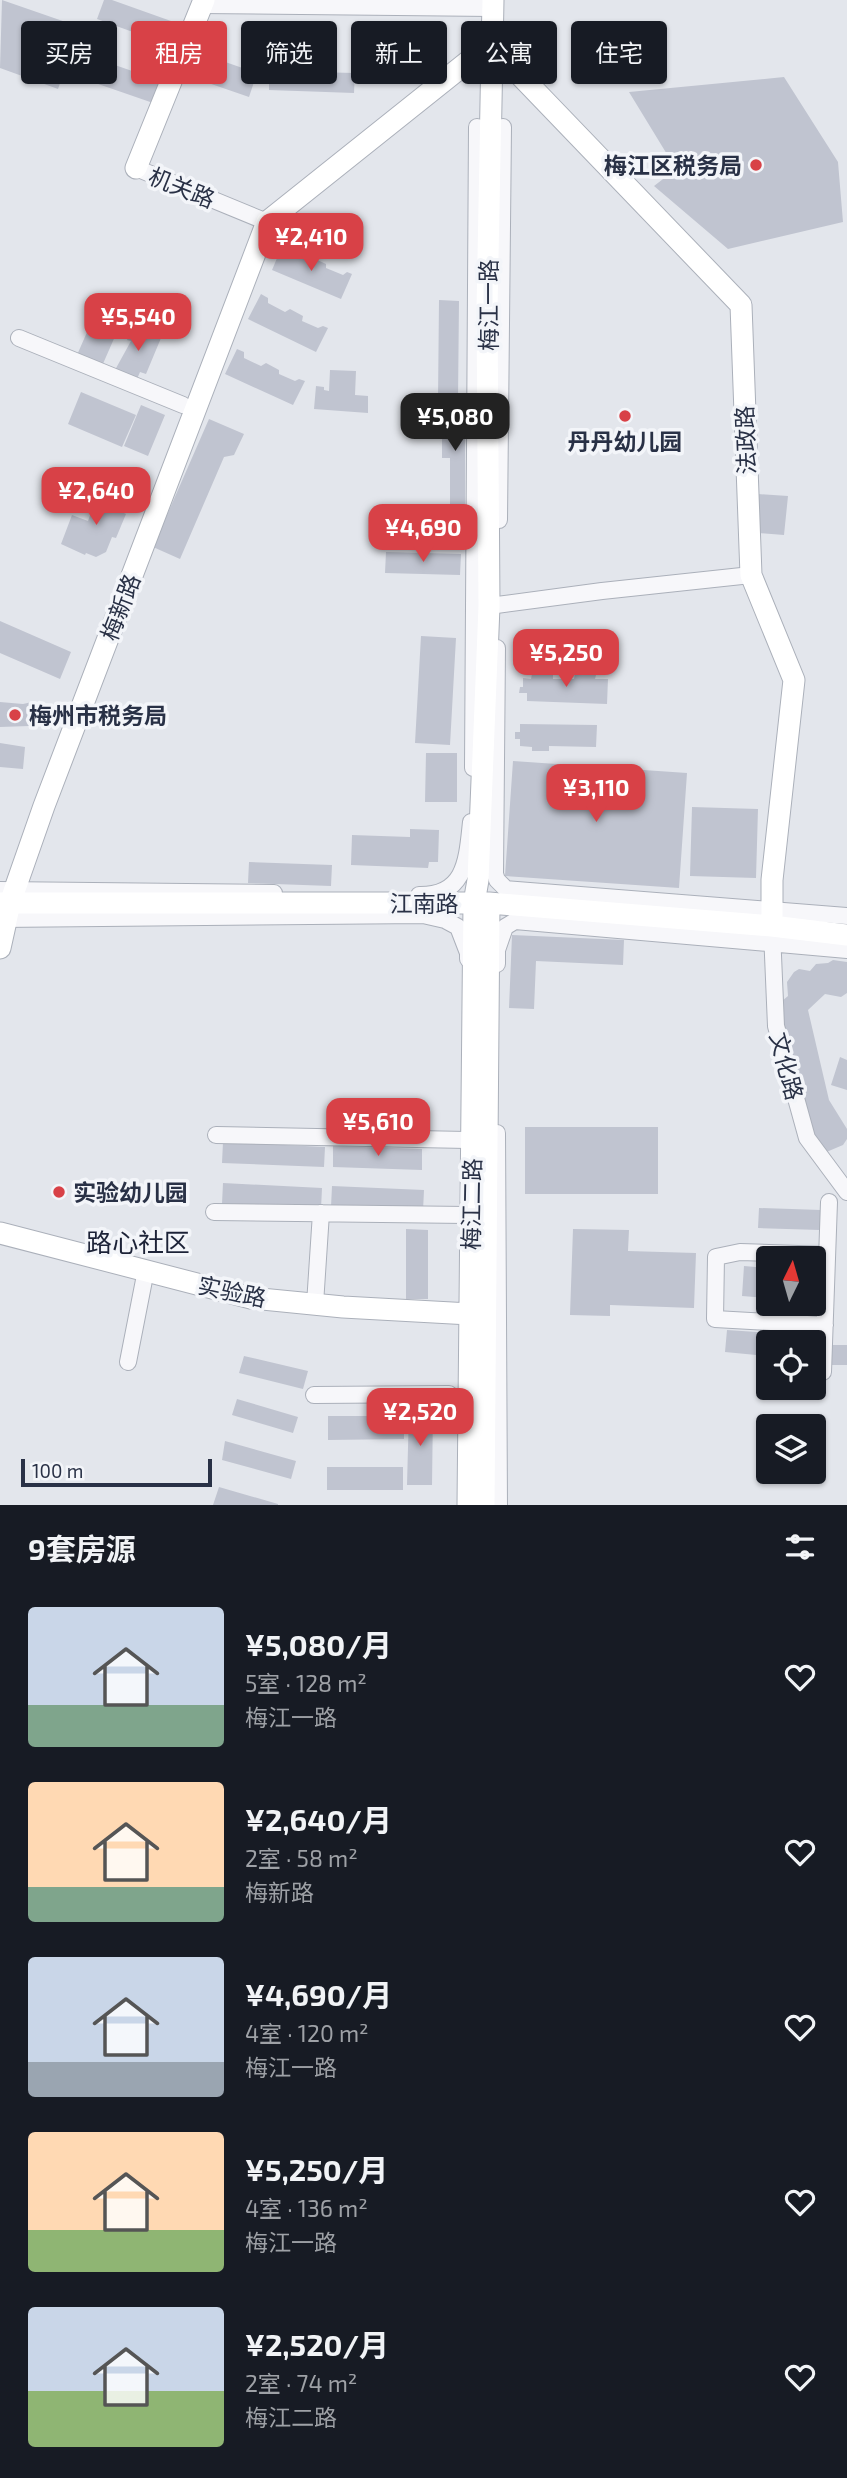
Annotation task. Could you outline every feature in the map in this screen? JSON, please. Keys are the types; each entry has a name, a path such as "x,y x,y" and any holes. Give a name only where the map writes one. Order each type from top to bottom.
{"main road":[{"path":"136,168 202,3"},
{"path":"267,222 461,67"},
{"name":"梅江一路","path":"482,903 478,880 493,606 487,309 490,84"},
{"name":"法政路","path":"528,84 741,306 751,575 794,680 772,880 772,926"},
{"name":"梅新路","path":"0,948 2,904 54,781 267,222"},
{"name":"江南路","path":"2,904 482,903 772,926 847,935"},
{"name":"梅江二路","path":"468,1505 470,1314 482,903"},
{"name":"梅江二路","path":"482,903 484,1505"},
{"name":"实验路","path":"0,1233 251,1298 470,1314"}],"street":[{"path":"202,3 493,4"},
{"path":"2,904 435,895 451,887 457,879 467,862 472,813 477,127"},
{"path":"503,127 493,606 495,874 506,889 772,926 847,950"},
{"name":"机关路","path":"136,168 267,222"},
{"path":"19,338 183,404"},
{"path":"493,606 602,590 751,575"},
{"path":"2,904 423,915 458,927 468,953 459,1505"},
{"path":"499,1505 497,950 505,927 515,921 772,926 847,916"},
{"name":"文化路","path":"772,926 776,1026 807,1138 847,1192"},
{"path":"216,1135 467,1140"},
{"path":"825,1330 829,1202"},
{"path":"214,1212 467,1215"},
{"path":"315,1304 321,1213"},
{"path":"825,1325 715,1319 716,1257 740,1252 827,1255"},
{"path":"128,1362 146,1270"},
{"path":"314,1395 449,1394"}],"building":[{"path":"2,0 63,21 21,21 21,76 0,68"},
{"path":"104,0 112,0 171,21 131,21 131,31 117,26 117,21 97,19"},
{"path":"227,63 241,67 241,84 253,84 249,97 211,84 227,84"},
{"path":"117,66 131,71 131,84 163,84 156,104 98,84 117,84"},
{"path":"337,73 351,73 351,84 354,84 354,93 269,90 269,84 337,84"},
{"name":"梅江区税务局","path":"784,77 838,162 843,222 728,249 654,186 676,169 629,92"},
{"path":"44,84 60,84 58,89"},
{"path":"283,244 291,248 291,253 308,260 313,258 326,264 326,268 343,275 347,272 352,274 341,299 272,270"},
{"path":"261,294 268,298 268,303 285,312 290,309 303,316 302,321 318,328 328,328 316,352 248,319"},
{"path":"102,298 127,309 102,366 77,355"},
{"path":"439,300 459,301 458,399 438,399"},
{"path":"133,326 161,338 146,374 140,372 137,379 115,370 131,341 127,340"},
{"path":"237,349 244,352 244,358 261,366 266,363 279,370 279,374 295,381 305,381 293,405 225,374"},
{"path":"330,370 356,371 355,395 368,396 368,413 314,409 316,386 329,391"},
{"path":"81,392 136,415 122,447 68,424"},
{"path":"141,405 165,415 148,456 124,446"},
{"path":"442,407 465,408 465,509 450,509 450,458 442,458"},
{"path":"209,419 244,434 234,455 224,457 180,559 153,547"},
{"path":"99,492 126,502 122,512 126,514 116,538 112,537 106,552 96,557 61,544 72,515 88,521"},
{"path":"758,494 788,496 784,535 759,533"},
{"path":"386,552 461,554 460,575 385,573"},
{"path":"0,621 71,652 60,679 0,653"},
{"path":"421,636 456,638 450,745 415,743"},
{"path":"532,674 553,675 553,679 574,679 575,674 596,675 595,679 608,679 607,704 527,701 527,693 519,693 520,687 523,687 523,678 531,679"},
{"name":"梅州市税务局","path":"0,702 32,702 29,726 0,727"},
{"path":"520,724 597,725 596,747 549,746 549,751 532,751 532,747 520,746 520,739 515,739 515,732 520,732"},
{"name":"梅州市税务局","path":"0,743 25,747 23,769 0,767"},
{"path":"426,753 457,753 457,802 425,802"},
{"path":"513,761 687,773 679,888 505,876"},
{"path":"692,807 758,809 756,878 690,876"},
{"path":"410,829 439,830 438,862 429,862 428,868 351,865 352,835 410,837"},
{"path":"249,862 332,865 331,886 248,883"},
{"path":"512,935 624,940 623,965 536,961 534,1009 509,1008"},
{"path":"833,960 847,962 847,993 841,997 825,994 808,1010 829,1100 847,1129 847,1139 843,1145 824,1153 809,1126 784,1035 782,1001 788,996 787,982 794,972 799,969 810,971 816,964"},
{"path":"840,1057 847,1060 847,1090 831,1085"},
{"path":"525,1127 658,1127 658,1194 525,1194"},
{"path":"223,1142 325,1147 324,1167 222,1163"},
{"path":"333,1146 422,1149 422,1170 333,1167"},
{"path":"223,1183 322,1188 321,1209 222,1204"},
{"path":"332,1186 424,1190 423,1211 331,1207"},
{"path":"759,1208 821,1210 820,1230 758,1228"},
{"path":"406,1229 428,1230 428,1299 406,1299"},
{"path":"573,1229 629,1230 628,1251 696,1253 694,1308 610,1305 610,1316 570,1315"},
{"path":"744,1266 756,1267 756,1297 742,1296"},
{"path":"727,1330 756,1332 756,1355 725,1352"},
{"path":"832,1345 847,1345 847,1365 831,1365"},
{"path":"244,1356 308,1371 303,1389 239,1373"},
{"path":"237,1399 298,1417 293,1433 232,1415"},
{"path":"409,1410 433,1410 432,1485 407,1485"},
{"path":"328,1416 404,1416 404,1439 328,1440"},
{"path":"225,1441 296,1461 291,1479 222,1460"},
{"path":"327,1467 403,1467 403,1490 327,1490"},
{"path":"219,1487 278,1504 278,1505 213,1505"}],"place":[{"name":"梅江区税务局","path":"756,165"},
{"name":"丹丹幼儿园","path":"625,416"},
{"name":"梅州市税务局","path":"15,715"},
{"name":"实验幼儿园","path":"59,1192"}],"district":[{"name":"路心社区","path":"138,1241"}]}
